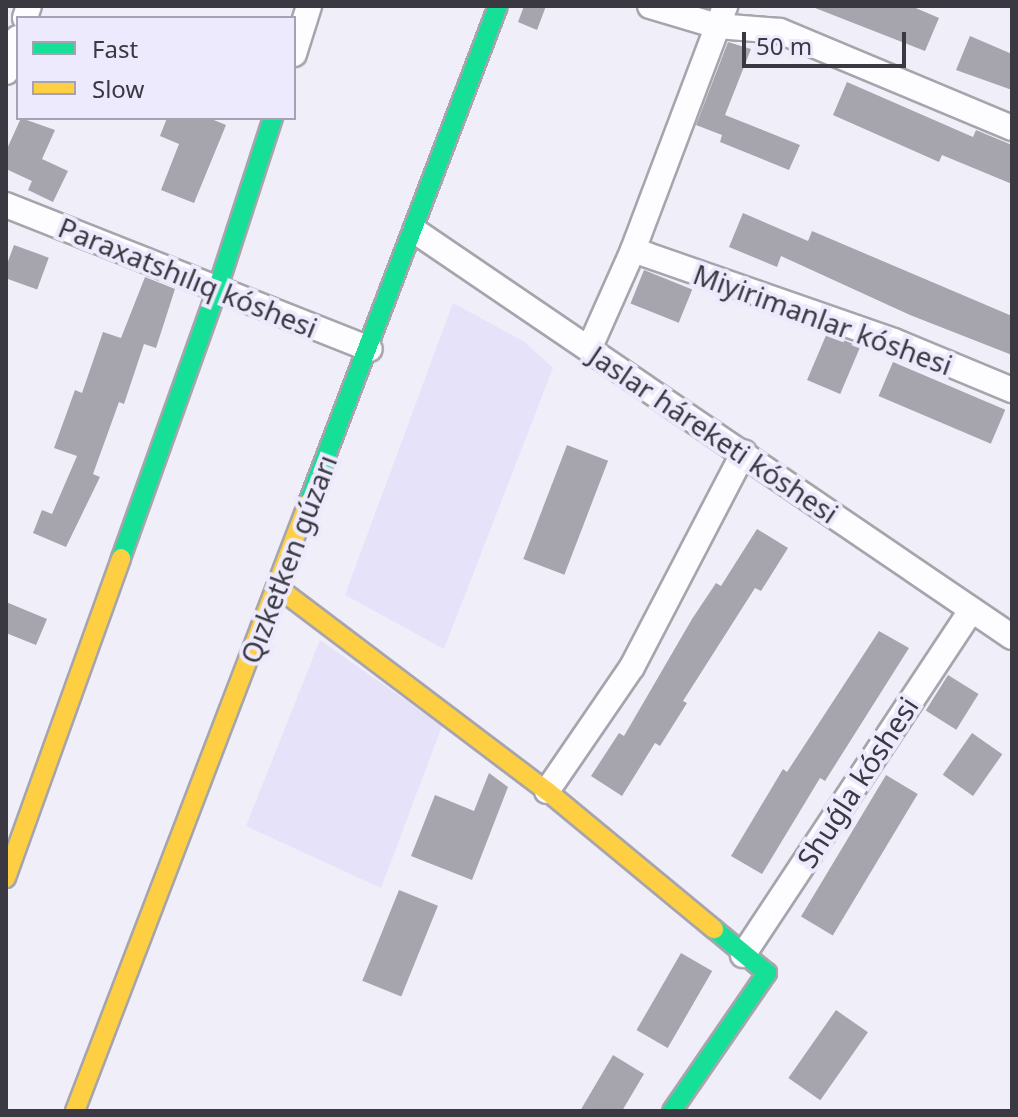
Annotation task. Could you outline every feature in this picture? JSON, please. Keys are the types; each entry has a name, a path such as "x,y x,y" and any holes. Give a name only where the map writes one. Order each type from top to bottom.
{"street":[{"path":"296,48 309,6"},
{"name":"Qızketken gúzarı","path":"75,1111 415,231 498,6"},
{"path":"650,6 721,16 780,31 1012,128"},
{"path":"589,349 633,250 721,16"},
{"path":"6,72 16,44"},
{"path":"6,878 218,287 272,120"},
{"name":"Paraxatshılıq kóshesi","path":"6,205 369,349"},
{"name":"Jaslar háreketi kóshesi","path":"415,231 1012,637"},
{"name":"Miyirimanlar kóshesi","path":"633,250 894,341 1012,390"},
{"path":"547,791 632,667 744,452"},
{"path":"277,587 547,791 767,973 672,1111"},
{"name":"Shuǵla kóshesi","path":"743,955 971,610"}],"shaded area":[{"path":"453,303 523,341 553,368 444,649 345,595"},
{"path":"320,640 442,726 381,888 246,826"}],"building":[{"path":"524,6 546,6 537,30 518,22"},
{"path":"810,6 911,6 939,18 925,51"},
{"path":"970,36 1012,54 1012,90 956,70"},
{"path":"728,42 751,49 725,115 800,145 789,170 720,142 722,135 696,125"},
{"path":"847,82 973,137 976,130 1012,145 1012,184 942,155 939,162 833,115"},
{"path":"20,120 55,130 42,159 68,171 53,202 28,190 32,181 6,169 6,151"},
{"path":"166,120 214,120 226,125 194,203 161,190 179,144 160,136"},
{"path":"743,213 808,241 812,231 1012,316 1012,355 910,315 781,256 777,267 729,247"},
{"path":"14,245 49,258 37,290 6,278 6,267"},
{"path":"644,270 692,289 679,323 631,303"},
{"path":"145,277 175,289 156,348 144,344 124,404 119,402 93,474 100,477 66,547 33,533 42,510 52,514 77,456 54,448 75,390 82,393 103,332 121,338"},
{"path":"827,333 860,347 840,394 807,380"},
{"path":"893,362 1005,410 991,444 879,396"},
{"path":"567,445 608,461 564,575 523,559"},
{"path":"757,529 788,548 761,591 755,588 683,701 687,703 660,746 655,743 622,796 591,776 619,733 624,736 692,619 716,583 721,586"},
{"path":"6,602 47,619 36,645 6,633"},
{"path":"879,631 909,648 825,781 820,778 762,874 731,856 783,769 787,772"},
{"path":"948,675 979,694 956,730 926,711"},
{"path":"972,733 1002,754 973,796 943,775"},
{"path":"489,773 508,787 472,880 411,856 435,795 474,811"},
{"path":"886,775 918,794 833,935 801,916"},
{"path":"399,890 438,906 401,997 362,981"},
{"path":"681,953 712,971 668,1048 636,1030"},
{"path":"836,1010 868,1032 820,1100 788,1078"},
{"path":"613,1055 644,1074 622,1111 580,1111"}],"traffic: fast":[{"path":"308,503 498,6"},
{"path":"121,558 218,287 272,120"},
{"path":"672,1111 767,973 714,929"}],"traffic: slow":[{"path":"75,1111 308,503"},
{"path":"6,878 121,558"},
{"path":"277,587 547,791 714,929"}]}
